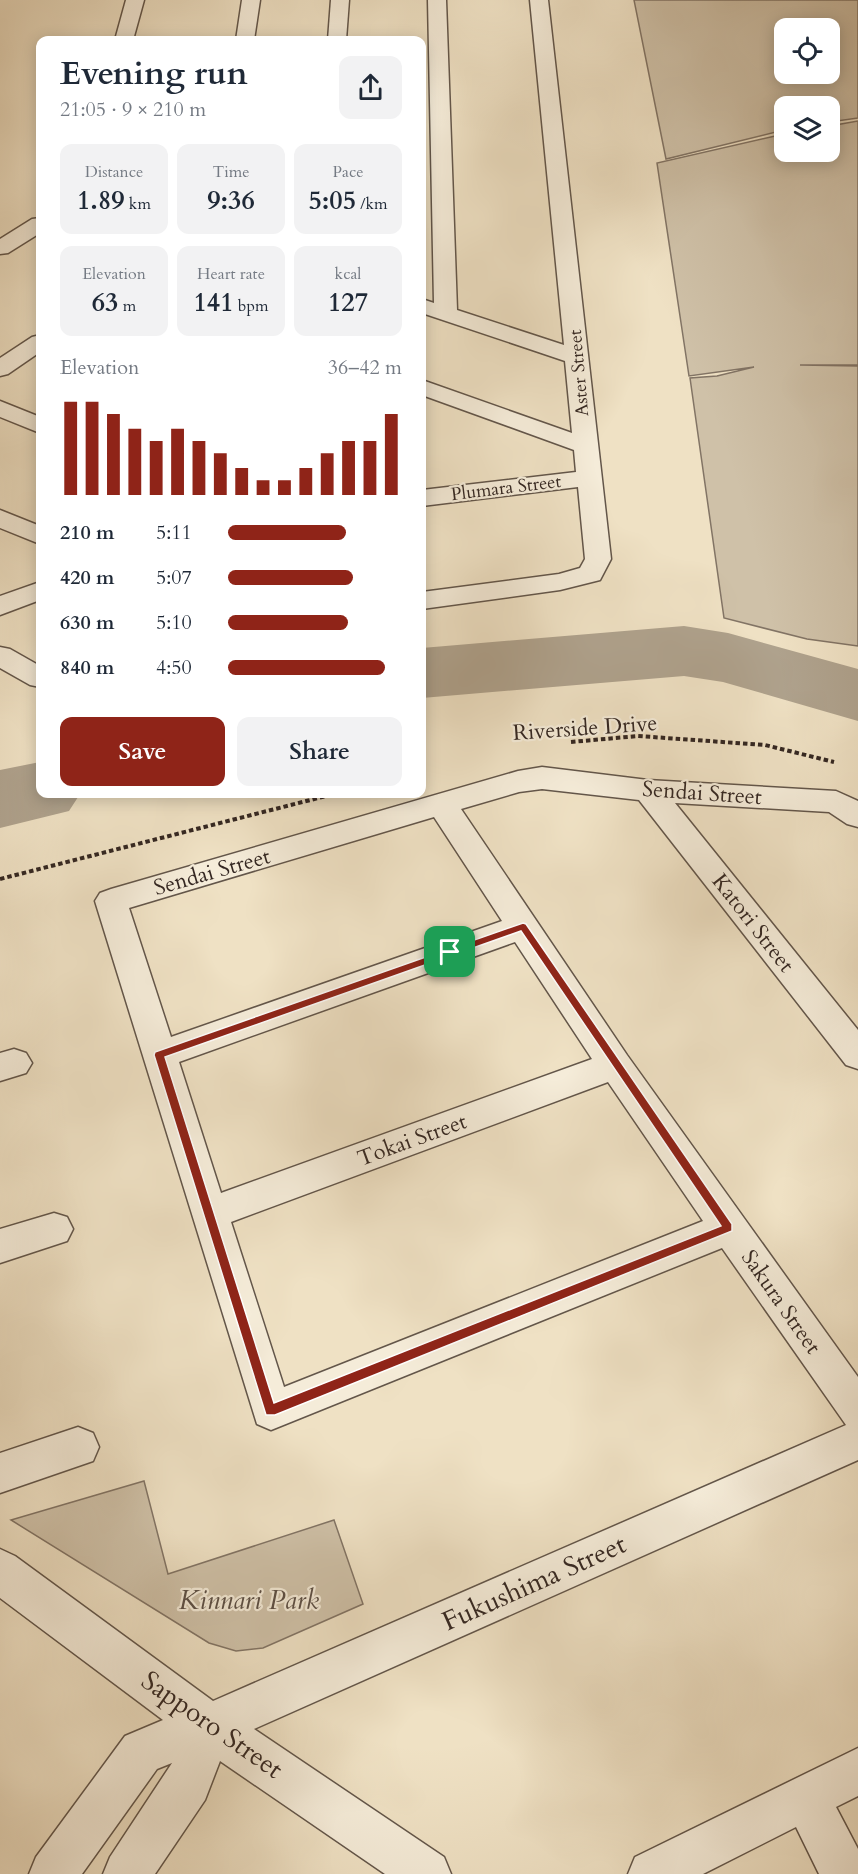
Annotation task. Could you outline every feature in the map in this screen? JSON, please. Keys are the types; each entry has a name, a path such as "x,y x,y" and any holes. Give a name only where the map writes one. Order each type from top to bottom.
{"street":[{"path":"125,36 135,0"},
{"path":"246,36 251,0"},
{"path":"337,36 340,0"},
{"path":"437,0 446,314"},
{"name":"Aster Street","path":"426,599 560,582 590,574 598,559 539,0"},
{"path":"0,248 36,226"},
{"path":"426,307 578,357"},
{"path":"0,369 36,345"},
{"path":"426,388 586,447"},
{"path":"0,408 36,424"},
{"name":"Plumara Street","path":"426,497 590,478"},
{"path":"426,480 460,493"},
{"path":"0,518 36,534"},
{"path":"0,606 36,592"},
{"path":"0,656 36,676"},
{"name":"Sendai Street","path":"728,1228 271,1411 111,901 518,782 542,778 648,791 847,809"},
{"name":"Katori Street","path":"648,791 858,1055"},
{"name":"Sakura Street","path":"442,805 615,1065 858,1411"},
{"path":"159,1055 523,926"},
{"name":"Tokai Street","path":"209,1214 615,1065"},
{"path":"0,1246 54,1229"},
{"name":"Fukushima Street","path":"53,1874 141,1752 209,1726 858,1440"},
{"path":"0,1473 78,1447"},
{"name":"Sapporo Street","path":"0,1571 209,1726 427,1874"},
{"path":"127,1874 188,1784 209,1726"},
{"path":"652,1874 858,1771"},
{"path":"806,1797 845,1874"}],"path":[{"name":"Riverside Drive","path":"568,742 638,736 765,745 835,762"},
{"path":"0,879 318,798"}],"green space":[{"path":"634,0 858,0 858,118 840,121 840,96 774,96 774,132 666,159"},
{"path":"858,121 858,365 800,365 858,366 858,646 807,639 724,618 690,378 717,376 754,367 689,376 657,163 774,136 774,162 840,162 840,124"},
{"name":"Kinnari Park","path":"144,1481 168,1574 334,1520 363,1604 263,1648 236,1651 209,1643 11,1520"}],"waterway":[{"path":"426,673 684,651 728,658 858,695"},
{"path":"0,799 36,792"}],"route":[{"path":"523,926 615,1065 728,1228 271,1411 159,1055 450,952 523,926"}]}
